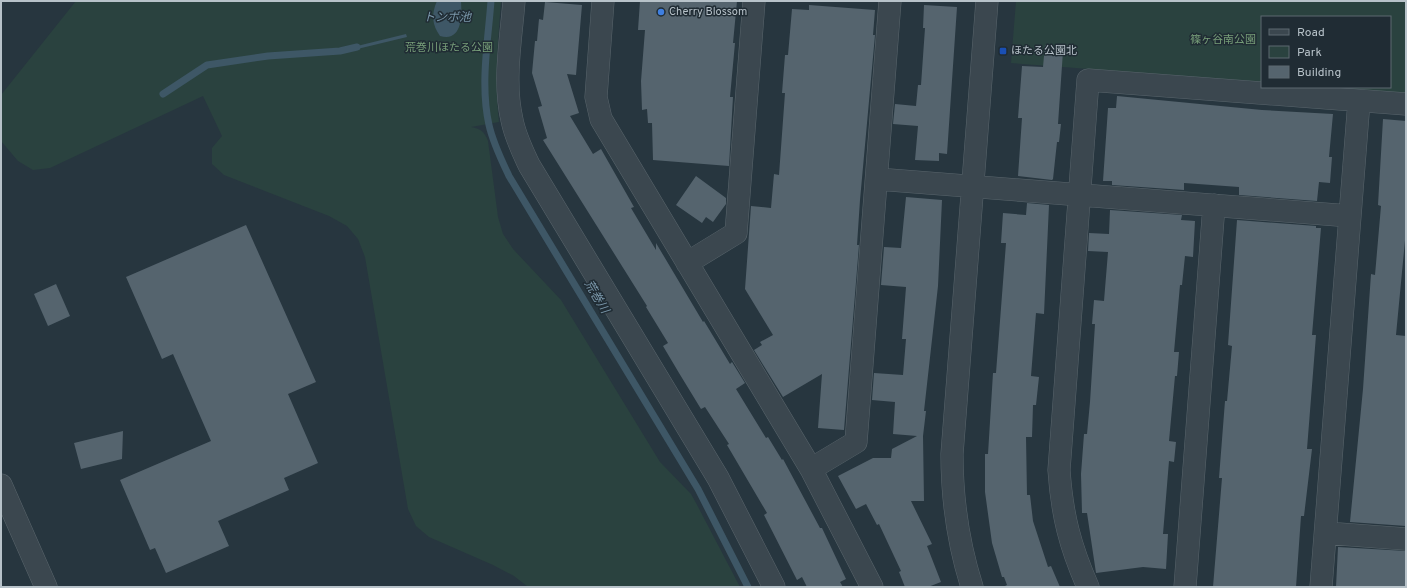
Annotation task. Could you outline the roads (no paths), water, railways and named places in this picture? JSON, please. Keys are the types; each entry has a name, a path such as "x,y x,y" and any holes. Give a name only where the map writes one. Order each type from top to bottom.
{"street":[{"path":"514,1 508,95 512,119 519,143 530,165 718,478 774,587"},
{"path":"603,1 596,97 602,119 811,469 872,587"},
{"path":"687,263 736,233 754,1"},
{"path":"811,469 856,442 890,1"},
{"path":"972,587 962,554 956,521 952,488 952,454 987,1"},
{"path":"1088,587 1076,560 1067,531 1061,501 1059,470 1088,80 1406,104"},
{"path":"1322,587 1359,101"},
{"path":"877,179 1350,216"},
{"path":"1185,587 1214,205"},
{"path":"1,485 46,587"},
{"path":"1326,533 1406,539"}],"water":[{"name":"トンボ池","path":"437,1 461,1 461,21 457,32 453,35 447,37 440,36 435,28 433,15"},
{"path":"406,34 407,37 349,51 349,48"}],"waterway":[{"name":"荒巻川","path":"491,1 485,94 489,125 500,157 509,176 698,489 748,587"},
{"path":"163,94 207,65 268,56 340,51 357,47"}],"place":[{"name":"Cherry Blossom","path":"661,12"},
{"name":"ほたる公園北","path":"1003,51"}],"park label":[{"name":"篠ヶ谷南公園","path":"1223,40"},
{"name":"荒巻川ほたる公園","path":"449,48"}]}
